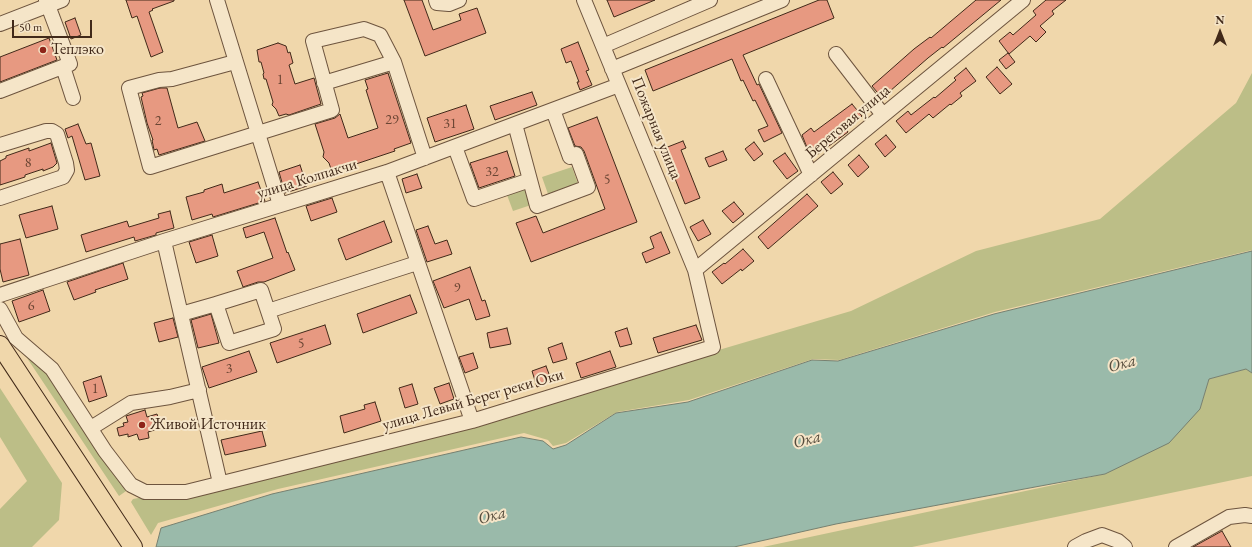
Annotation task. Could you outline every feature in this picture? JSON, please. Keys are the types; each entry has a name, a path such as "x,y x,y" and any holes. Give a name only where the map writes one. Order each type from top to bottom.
{"main road":[{"path":"0,345 133,547"}],"street":[{"path":"0,24 47,3 62,0"},
{"path":"217,0 280,205"},
{"path":"436,0 437,3 449,4 459,0"},
{"name":"Пожарная улица","path":"584,0 695,270"},
{"path":"603,46 710,0"},
{"path":"612,69 782,0"},
{"name":"Береговая улица","path":"695,270 1023,0"},
{"path":"0,91 70,64 47,3"},
{"path":"235,62 172,79 159,80 129,88 150,167 332,110 313,41 364,29 380,35 394,62 425,158"},
{"path":"836,54 883,115"},
{"path":"324,83 394,62"},
{"path":"63,67 73,98"},
{"path":"766,79 811,175"},
{"name":"улица Колпакчи","path":"0,295 164,241 387,172 620,85"},
{"path":"515,124 537,206 588,187 576,154 570,157 553,110"},
{"path":"0,145 46,130 52,130 57,134 67,170 64,177 0,198"},
{"path":"455,147 474,199 530,180"},
{"path":"387,172 472,421"},
{"path":"164,241 220,483"},
{"path":"268,311 417,262"},
{"name":"улица Левый Берег реки Оки","path":"0,308 16,338 52,369 105,451 130,485 145,492 186,492 472,421 713,347 695,270"},
{"path":"181,314 261,290 274,328 229,343 216,304"},
{"path":"91,428 131,403 170,397 199,390"},
{"path":"1176,547 1229,517 1245,515 1252,516"},
{"path":"1076,547 1086,541 1102,535 1118,541 1125,547"}],"green space":[{"path":"1252,73 1252,250 995,312 839,360 813,359 689,400 617,412 566,443 553,446 548,440 524,433 278,489 158,523 151,535 131,502 133,499 160,494 185,494 712,352 851,311 976,251 1100,219 1236,103"},
{"path":"572,167 578,184 548,194 542,177"},
{"path":"526,189 531,205 513,211 507,195"},
{"path":"17,343 47,370 129,489 119,496"},
{"path":"1246,369 1252,373 1252,476 912,547 763,547 1105,474 1200,409 1209,379"},
{"path":"0,388 62,483 59,520 32,547 0,547 0,509 27,481 0,437"}],"water":[{"name":"Ока","path":"1252,251 1252,373 1246,369 1209,379 1200,409 1169,443 1105,474 836,524 734,547 156,547 161,528 272,494 521,437 543,441 553,449 566,445 616,413 688,402 812,360 838,361 994,314"}],"building":[{"path":"126,0 174,0 152,9 153,10 149,12 163,52 151,57 137,16 132,18"},
{"path":"404,0 422,0 433,30 461,20 459,14 477,8 486,33 425,56"},
{"path":"607,0 655,0 614,17"},
{"path":"819,0 827,0 834,18 743,55 757,85 759,84 782,133 764,142 758,130 768,126 755,100 753,101 743,80 741,81 732,59 653,91 645,70"},
{"path":"976,0 1001,0 943,48 942,47 928,58 882,98 872,86 914,49 930,37 931,38"},
{"path":"1046,0 1066,0 1052,11 1054,14 1040,26 1046,32 1036,42 1030,36 1009,54 999,41 1010,32 1013,35 1036,15 1033,11"},
{"path":"75,18 81,35 71,39 65,22"},
{"path":"49,38 57,60 0,82 0,57"},
{"path":"578,42 589,70 586,71 592,85 580,90 577,82 579,82 571,61 566,63 561,49"},
{"path":"278,43 286,46 288,53 290,52 293,63 289,65 295,84 314,78 321,104 289,115 286,114 279,116 276,109 272,105 273,102 266,79 264,79 264,73 261,62 259,62 257,50"},
{"path":"1008,53 1015,62 1006,69 999,60"},
{"path":"997,67 1012,84 1000,94 986,77"},
{"path":"966,68 976,81 960,93 962,96 951,105 950,104 933,118 929,114 906,133 896,121 908,111 911,115 934,97 935,98 956,80 954,78"},
{"path":"388,73 411,143 394,149 395,151 350,166 347,169 340,167 331,169 329,163 323,157 324,152 315,124 335,118 340,114 348,138 378,128 366,90 368,89 365,80"},
{"path":"160,88 167,88 178,128 197,122 205,141 159,155 157,149 154,150 153,140 147,123 141,97 143,96 142,93"},
{"path":"532,92 537,105 495,120 490,106"},
{"path":"852,104 862,116 846,129 848,132 814,157 808,150 802,135 811,128 814,132"},
{"path":"466,105 474,129 435,142 427,118"},
{"path":"597,117 637,222 531,262 516,223 536,216 543,233 605,209 584,151 581,147 575,146 568,128"},
{"path":"78,124 86,144 91,143 100,176 85,180 72,136 68,138 65,129"},
{"path":"886,135 896,147 885,157 875,144"},
{"path":"683,141 686,148 681,150 700,198 685,204 665,148"},
{"path":"754,142 763,154 754,161 745,149"},
{"path":"51,143 57,163 53,167 25,175 25,177 0,185 0,161 6,158 6,156 29,148 29,151"},
{"path":"507,151 515,176 479,188 470,163"},
{"path":"723,151 727,160 709,167 705,158"},
{"path":"785,153 798,171 787,179 773,161"},
{"path":"859,155 869,167 858,177 848,165"},
{"path":"300,165 307,186 285,193 279,172"},
{"path":"833,172 843,184 831,194 821,182"},
{"path":"417,174 422,188 406,193 402,179"},
{"path":"258,182 265,201 213,217 212,214 192,220 186,197 204,192 204,190 222,184 224,193"},
{"path":"807,194 818,206 768,249 758,237"},
{"path":"332,198 337,212 311,221 306,206"},
{"path":"734,202 744,214 733,223 722,211"},
{"path":"52,206 58,229 26,238 19,215"},
{"path":"170,211 174,228 135,241 134,237 86,252 81,235 127,221 129,227 159,218 158,214"},
{"path":"275,218 287,253 288,252 295,270 264,282 258,282 243,287 237,271 273,258 264,232 246,238 243,228"},
{"path":"703,220 711,234 698,241 690,227"},
{"path":"384,221 392,242 346,260 338,239"},
{"path":"428,226 435,244 447,240 452,254 427,262 416,230"},
{"path":"661,232 670,253 646,263 642,253 654,248 650,237"},
{"path":"212,235 218,256 196,263 189,242"},
{"path":"20,239 29,275 3,282 0,269 0,244"},
{"path":"743,249 754,261 722,284 712,272 724,263 725,264"},
{"path":"123,263 128,279 95,290 96,292 74,300 67,282"},
{"path":"470,267 482,301 485,300 490,316 476,320 469,299 444,308 433,281"},
{"path":"43,290 50,311 19,322 12,301"},
{"path":"410,295 417,313 363,333 357,314"},
{"path":"211,314 219,343 198,348 191,320"},
{"path":"173,318 178,337 159,342 154,323"},
{"path":"325,325 331,344 277,363 270,343"},
{"path":"696,325 702,340 658,353 653,338"},
{"path":"507,328 511,344 490,348 487,333"},
{"path":"627,328 632,344 620,347 615,332"},
{"path":"562,343 567,359 553,363 548,348"},
{"path":"249,351 257,372 209,388 202,367"},
{"path":"610,351 616,367 581,378 576,363"},
{"path":"473,353 478,368 465,373 459,357"},
{"path":"546,366 552,382 537,387 532,371"},
{"path":"101,376 107,396 89,402 83,382"},
{"path":"449,383 454,399 440,404 434,388"},
{"path":"412,384 418,404 405,408 399,388"},
{"path":"375,402 381,421 344,433 340,416 365,409 364,405"},
{"name":"Живой Источник","path":"145,410 147,417 157,414 161,428 148,432 149,438 139,440 137,434 128,437 128,434 119,436 117,428 124,426 123,423 128,422 126,416"},
{"path":"262,431 266,446 225,455 221,440"},
{"path":"1222,531 1231,547 1193,547"}],"place":[{"name":"Теплэко","path":"43,50"},
{"name":"Живой Источник","path":"142,425"}]}
